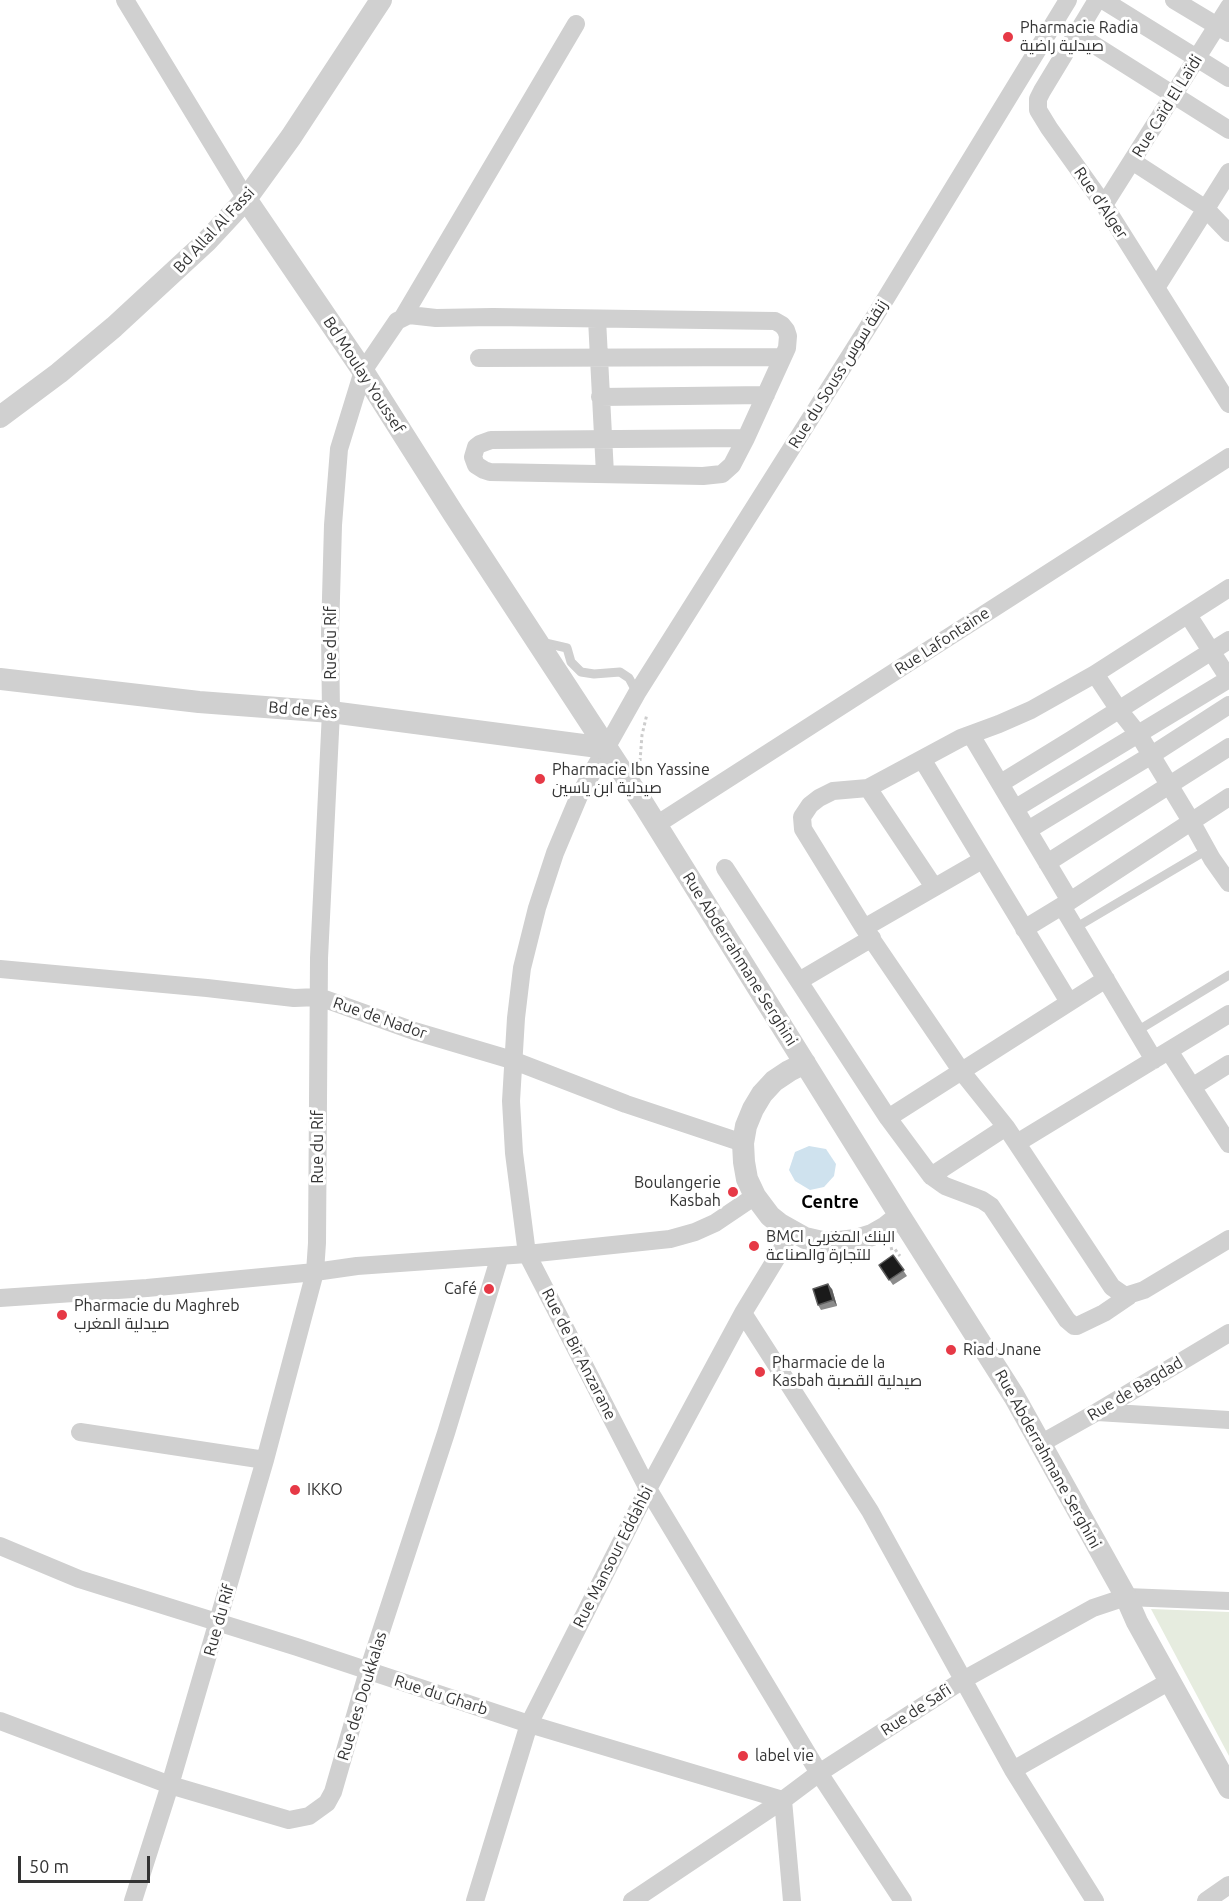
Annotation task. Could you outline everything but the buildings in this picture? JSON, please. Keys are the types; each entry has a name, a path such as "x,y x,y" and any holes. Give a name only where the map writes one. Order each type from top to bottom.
{"street":[{"name":"Bd Moulay Youssef","path":"125,0 246,199 363,371 606,748"},
{"name":"Bd Allal Al Fassi","path":"0,417 59,373 114,327 206,242 246,199 291,137 381,0"},
{"name":"Rue du Souss زنقة سوس","path":"606,748 637,693 875,316 1068,0"},
{"name":"Rue d'Alger","path":"1097,0 1042,91 1038,99 1038,108 1049,128 1104,205 1229,404"},
{"path":"1103,0 1229,78"},
{"path":"1174,0 1223,29"},
{"name":"Rue Caïd El Laïdi","path":"1104,205 1196,59 1223,29 1229,7"},
{"name":"Rue du Rif","path":"134,1901 265,1460 315,1272 319,958 331,712 330,634 333,525 339,449 363,371 397,321 403,317 576,24"},
{"path":"1077,34 1229,130"},
{"path":"1132,160 1206,209 1229,233"},
{"path":"1156,288 1229,172"},
{"path":"403,317 409,315 436,318 775,321 782,325 788,336 787,348 746,438 732,465 722,474 702,476 490,472 476,465 473,457 474,451 480,444 491,440 746,438"},
{"path":"597,319 597,358 605,474"},
{"path":"479,358 783,357"},
{"path":"600,397 766,395"},
{"name":"Rue Lafontaine","path":"656,825 1229,457"},
{"path":"1129,1296 1115,1289 1006,1126 962,1072 868,933 810,842 803,829 802,821 810,805 833,791 868,788 961,738 1031,710 1095,674 1229,588"},
{"path":"1016,808 1229,679 1188,615"},
{"path":"1001,783 1229,640"},
{"path":"1095,674 1139,735 1229,883"},
{"name":"Bd de Fès","path":"0,679 199,702 331,712 606,748"},
{"path":"1028,830 1229,705"},
{"path":"971,735 1047,863 1075,928 1137,1031 1222,1118 1229,1144"},
{"path":"1047,863 1229,747"},
{"name":"Rue Abderrahmane Serghini","path":"606,748 805,1063 774,1081 762,1094 746,1126 743,1143 744,1161 747,1179 755,1196 770,1216 790,1231 822,1242 856,1240 872,1235 900,1216 1014,1396 1229,1788"},
{"name":"Rue de Bir Anzarane","path":"606,748 579,795 555,853 537,908 522,968 510,1101 527,1254 648,1489 819,1773 903,1901"},
{"path":"922,759 1069,1002"},
{"path":"868,788 934,887"},
{"path":"1024,929 1191,821 1227,802"},
{"path":"799,981 934,887 982,860"},
{"path":"725,868 888,1118 931,1176 945,1186 982,1200 991,1206 1063,1317 1074,1326 1094,1318 1129,1296 1144,1290 1229,1239"},
{"name":"Rue de Nador","path":"0,969 294,998 319,997 414,1031 512,1060 626,1104 743,1143"},
{"path":"888,1118 1106,979"},
{"path":"1017,1143 1229,1014"},
{"path":"805,1063 900,1216"},
{"path":"1192,1087 1229,1064"},
{"path":"931,1176 1006,1126"},
{"path":"0,1298 147,1288 369,1265 527,1254 670,1239 715,1223 755,1196"},
{"name":"Rue Mansour Eddahbi","path":"475,1901 529,1724 648,1489 790,1231"},
{"name":"Rue des Doukkalas","path":"0,1721 170,1785 289,1820 315,1813 327,1803 333,1792 368,1671 446,1433 500,1256"},
{"path":"743,1313 870,1511 1014,1770 1095,1901"},
{"name":"Rue de Bagdad","path":"1040,1444 1229,1333"},
{"path":"1097,1412 1229,1420"},
{"path":"80,1432 265,1460"},
{"name":"Rue du Gharb","path":"0,1546 79,1579 529,1724 783,1800"},
{"name":"Rue de Safi","path":"632,1901 783,1800 819,1773 963,1680 1093,1608 1126,1597 1229,1601"},
{"path":"1014,1770 1170,1681"},
{"path":"783,1800 792,1901"},
{"path":"1206,1901 1229,1885"}],"lane":[{"path":"536,641 567,648 571,662 581,672 594,675 620,672 629,678 637,693"},
{"path":"1075,928 1207,850"},
{"path":"1137,1031 1229,975"}],"path":[{"path":"882,1252 894,1248 903,1262 922,1251"}],"shaded area":[{"path":"1151,1609 1229,1612 1229,1756"}],"water":[{"path":"809,1146 826,1149 836,1164 834,1176 824,1187 810,1190 795,1181 789,1170 795,1152"}],"place":[{"name":"Pharmacie Radia صيدلية راضية","path":"1008,37"},
{"name":"Pharmacie Ibn Yassine صيدلية ابن ياسين","path":"540,779"},
{"name":"Boulangerie Kasbah","path":"733,1192"},
{"name":"BMCI البنك المغربي للتجارة والصناعة","path":"754,1246"},
{"name":"Café","path":"489,1289"},
{"name":"Pharmacie du Maghreb صيدلية المغرب","path":"62,1315"},
{"name":"Riad Jnane","path":"951,1350"},
{"name":"Pharmacie de la Kasbah صيدلية القصبة","path":"760,1372"},
{"name":"IKKO","path":"295,1490"},
{"name":"label vie","path":"743,1756"}],"district":[{"name":"Centre","path":"830,1202"}]}
